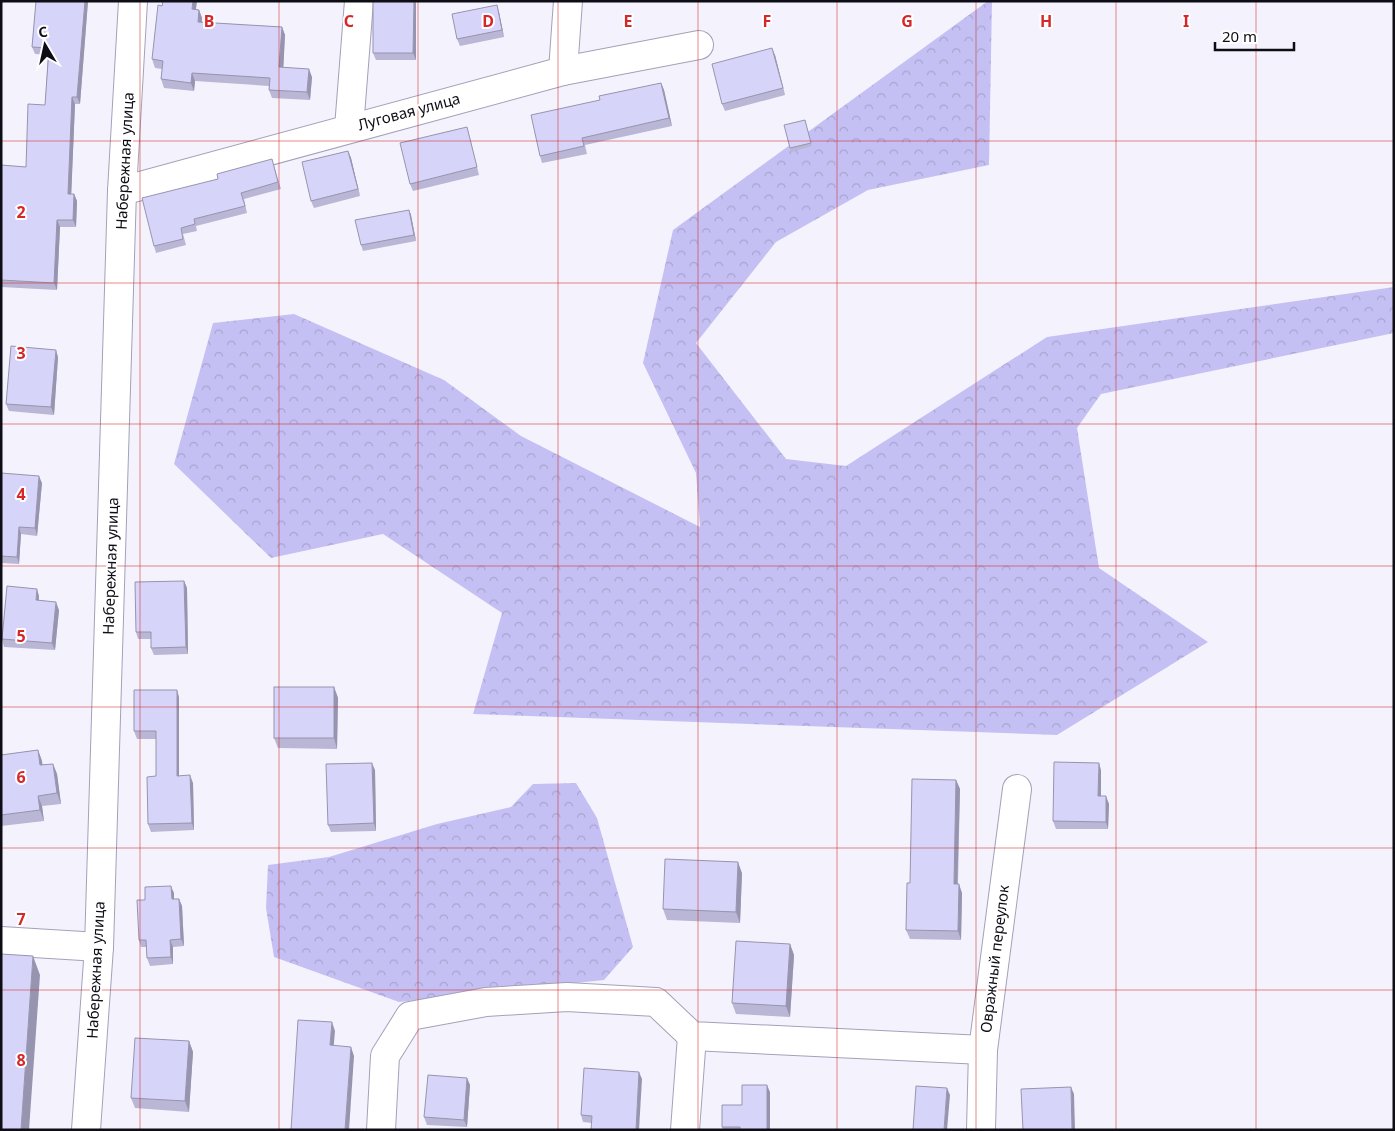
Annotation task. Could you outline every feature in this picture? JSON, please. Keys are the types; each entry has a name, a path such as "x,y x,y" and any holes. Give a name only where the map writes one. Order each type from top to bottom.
{"street":[{"name":"Набережная улица","path":"86,1130 99,947 122,191 133,1"},
{"path":"349,128 358,1"},
{"path":"563,71 568,1"},
{"name":"Луговая улица","path":"122,191 563,71 700,44"},
{"name":"Овражный переулок","path":"981,1130 983,1050 1016,789"},
{"path":"1,941 99,947"},
{"path":"381,1130 385,1056 410,1016 486,1002 558,997 656,1002 692,1036 983,1050"},
{"path":"686,1130 692,1036"}],"green space":[{"path":"988,1 992,1 989,165 868,190 776,242 696,343 786,459 846,466 1047,337 1394,287 1394,333 1101,394 1077,428 1099,568 1208,642 1057,735 473,714 502,613 383,534 271,558 174,464 213,323 294,314 444,380 521,436 700,527 696,473 643,363 673,230"},
{"path":"576,783 597,818 633,947 604,980 399,1002 274,957 266,908 268,865 329,857 437,824 511,807 533,784"}],"building":[{"path":"36,1 85,1 77,97 72,97 68,194 74,194 73,220 57,220 54,283 1,280 1,165 26,167 28,104 45,105 49,48 32,47"},
{"path":"163,1 193,1 192,9 199,10 198,22 282,27 279,67 309,69 307,92 269,90 270,78 192,73 191,83 161,79 163,61 152,59 158,5 162,6"},
{"path":"373,1 414,1 413,53 373,53"},
{"path":"497,5 502,30 457,39 452,14"},
{"path":"772,48 783,88 722,104 712,64"},
{"path":"661,83 669,118 582,138 584,146 540,156 531,115 600,100 599,96"},
{"path":"805,120 811,143 790,148 784,125"},
{"path":"467,127 477,167 410,184 400,143"},
{"path":"348,151 358,189 311,201 302,162"},
{"path":"272,159 278,182 241,193 245,206 194,219 195,224 181,228 183,239 154,246 142,198 218,179 217,174"},
{"path":"409,210 414,235 361,245 355,220"},
{"path":"11,346 56,350 51,407 6,404"},
{"path":"1,473 39,476 35,528 19,527 17,557 1,556"},
{"path":"184,581 186,647 151,648 151,632 136,632 135,582"},
{"path":"7,586 37,589 36,600 56,602 52,643 2,639"},
{"path":"274,687 334,687 334,738 274,738"},
{"path":"134,690 177,690 177,776 190,775 192,823 148,824 147,777 156,776 156,731 134,731"},
{"path":"38,750 40,765 53,764 57,793 38,796 40,810 1,815 1,755"},
{"path":"1054,762 1099,763 1098,796 1106,796 1106,822 1053,821"},
{"path":"372,763 374,823 328,825 326,764"},
{"path":"912,779 956,780 954,884 959,884 958,931 906,930 907,883 910,883"},
{"path":"665,859 738,862 736,912 663,909"},
{"path":"171,886 172,899 179,899 181,939 170,940 171,957 147,958 146,940 139,940 137,900 145,900 145,887"},
{"path":"736,941 790,944 786,1006 732,1003"},
{"path":"1,954 33,956 21,1130 1,1130"},
{"path":"298,1020 332,1022 330,1045 351,1047 345,1130 291,1130"},
{"path":"135,1038 189,1041 185,1101 131,1098"},
{"path":"584,1068 639,1072 636,1130 591,1130 592,1116 581,1115"},
{"path":"428,1075 467,1078 464,1120 424,1117"},
{"path":"742,1085 767,1085 767,1130 740,1130 740,1127 722,1127 722,1105 742,1105"},
{"path":"916,1086 947,1088 944,1130 913,1130"},
{"path":"1071,1087 1072,1130 1023,1130 1021,1089"}]}
